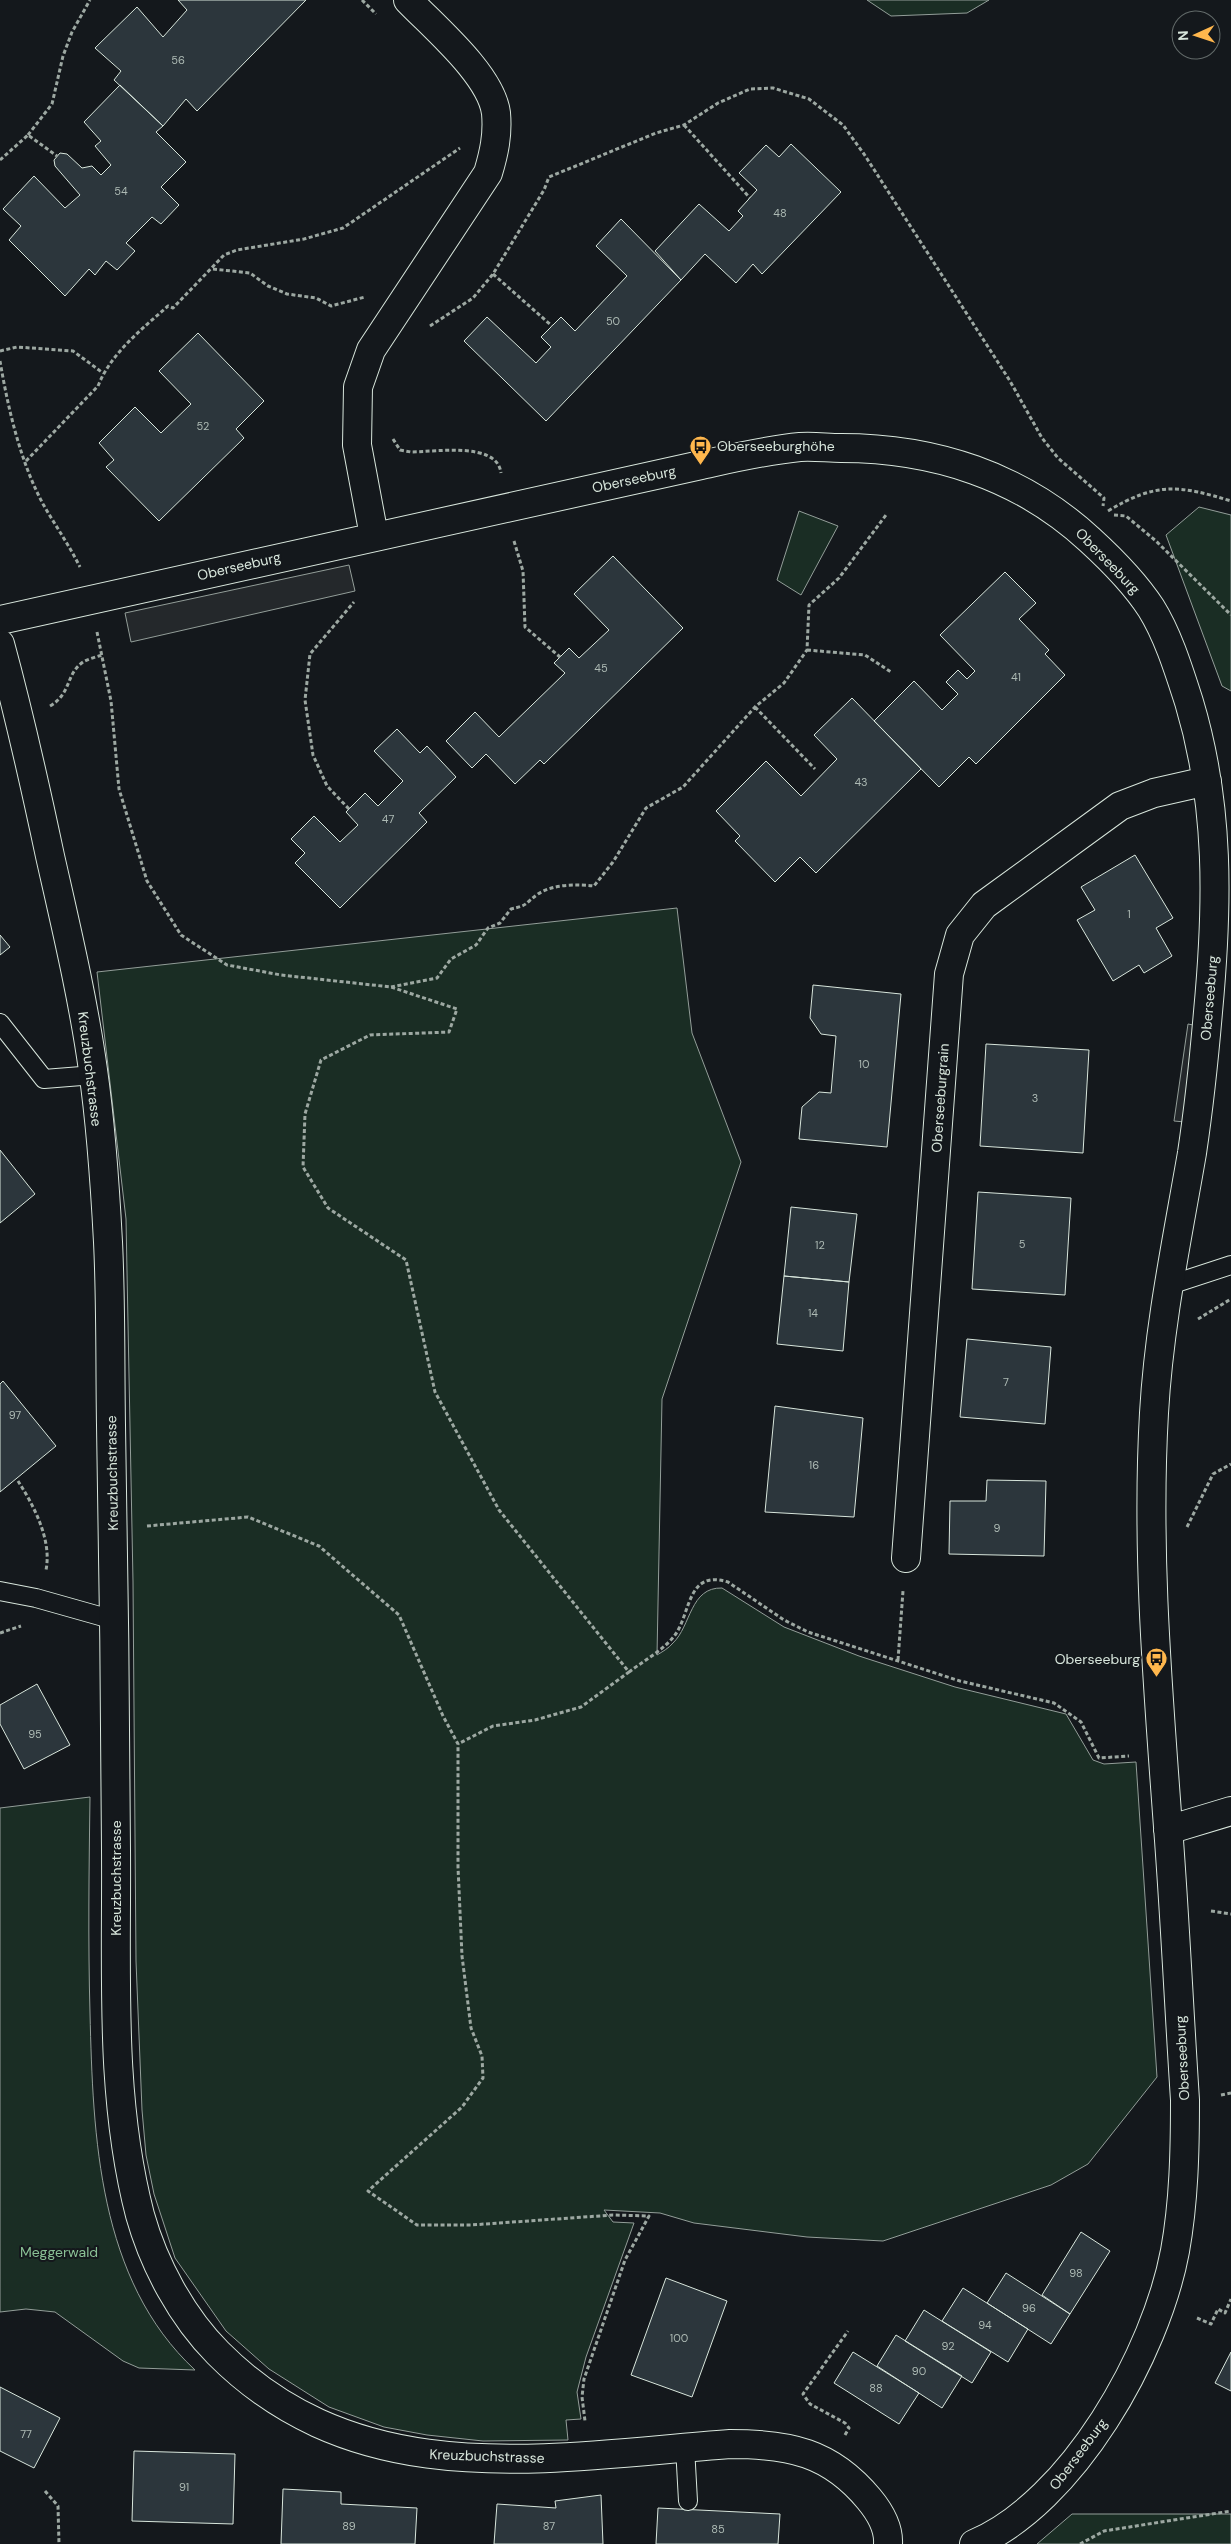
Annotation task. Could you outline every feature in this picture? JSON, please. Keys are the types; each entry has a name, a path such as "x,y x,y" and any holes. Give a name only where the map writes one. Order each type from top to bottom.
{"street":[{"path":"374,536 357,445 358,387 371,350 488,173 496,144 496,112 480,76 408,0"},
{"name":"Oberseeburg","path":"0,620 701,465 801,447 875,448 938,457 989,476 1039,499 1065,517 1129,579 1153,612 1181,675 1196,726 1207,781 1214,834 1216,890 1212,974 1192,1151 1167,1286 1154,1410 1152,1464 1154,1623 1185,2100 1186,2158 1175,2251 1157,2312 1132,2372 1110,2412 1053,2488 1040,2501 986,2539 974,2544"},
{"name":"Kreuzbuchstrasse","path":"0,644 19,715 80,989 94,1075 108,1242 118,2064 124,2129 131,2174 142,2222 163,2274 184,2310 217,2352 258,2386 286,2406 321,2425 366,2442 442,2457 520,2460 685,2447 763,2444 800,2452 831,2463 853,2479 876,2507 884,2525 888,2544"},
{"name":"Oberseeburgrain","path":"906,1558 949,974 960,935 984,905 1120,806 1154,794 1207,781"},
{"path":"1168,1830 1231,1811"}],"lane":[{"path":"0,1023 44,1079 94,1075"},
{"path":"1167,1286 1231,1265"},
{"path":"0,1591 36,1598 114,1620"},
{"path":"685,2447 688,2501"}],"path":[{"path":"0,160 28,135 52,104 63,56 72,32 90,0"},
{"path":"362,0 382,19"},
{"path":"424,330 473,298 494,274 544,190 549,177 656,133 684,125 718,103 750,89 773,88 809,99 843,125 864,154 1010,381 1042,438 1058,458 1104,498 1103,514"},
{"path":"684,125 750,198"},
{"path":"28,135 57,156"},
{"path":"26,461 98,386 103,372 131,339 168,306 173,308 224,255 238,250 304,240 343,228 460,148 492,158"},
{"path":"212,269 250,273 268,286 287,294 316,298 331,306 365,297 370,299"},
{"path":"494,274 552,326"},
{"path":"0,351 18,347 72,351 103,372"},
{"path":"0,361 8,404 42,503 83,573"},
{"path":"392,434 394,443 400,450 411,452 479,452 491,456 500,468 506,508 522,571 525,627 560,657"},
{"path":"1103,514 1131,498 1162,488 1187,489 1231,501"},
{"path":"1103,514 1126,516 1156,541 1231,615"},
{"path":"391,987 438,978 451,959 476,945 488,928 500,923 511,909 526,905 539,893 573,884 594,886 613,862 646,808 684,787 755,707 784,683 807,650 809,605 839,578 886,515"},
{"path":"349,809 328,786 313,755 305,700 310,654 354,602"},
{"path":"96,627 111,701 119,789 147,881 181,935 227,964 281,974 391,987 457,1009 449,1032 370,1035 320,1060 305,1114 303,1167 328,1208 406,1260 435,1392 499,1510 629,1672"},
{"path":"807,650 865,655 891,672"},
{"path":"19,715 46,709 62,699 73,672 84,662 102,655"},
{"path":"755,707 815,769"},
{"path":"1186,1529 1214,1474 1231,1464"},
{"path":"18,1481 40,1524 49,1555 46,1569"},
{"path":"142,1527 248,1518 319,1546 399,1615 443,1716 458,1744 458,1867 462,1956 471,2028 482,2056 483,2078 462,2106 368,2191 417,2225 471,2225 613,2216 649,2216 625,2260 584,2379 582,2397"},
{"path":"898,1660 906,1558"},
{"path":"458,1744 493,1726 535,1720 581,1707 675,1635 695,1588 710,1580 728,1582 784,1620 808,1632 960,1681 1054,1703 1081,1722 1099,1758 1135,1756"},
{"path":"1211,1911 1231,1914"},
{"path":"1221,2095 1231,2093"},
{"path":"1197,2318 1211,2324 1218,2309 1225,2313 1231,2299"},
{"path":"845,2423 810,2404 802,2394 848,2331"},
{"path":"45,2491 58,2506 59,2544"},
{"path":"1080,2544 1104,2531 1231,2510"}],"green space":[{"path":"867,0 989,0 967,13 891,16"},
{"path":"1199,507 1231,515 1231,691 1222,686 1166,535"},
{"path":"799,511 838,526 801,595 777,580"},
{"path":"677,908 692,1033 741,1162 662,1399 657,1655 670,1647 679,1636 697,1600 711,1589 722,1588 784,1627 859,1656 955,1687 1066,1714 1093,1760 1104,1764 1136,1762 1157,2077 1088,2164 1051,2185 883,2241 807,2237 694,2223 660,2213 604,2210 613,2222 634,2223 586,2357 577,2392 581,2419 566,2420 568,2440 483,2441 427,2435 384,2427 329,2407 269,2369 226,2331 175,2258 154,2194 146,2155 142,2110 136,1961 133,1582 126,1219 97,972"},
{"name":"Meggerwald","path":"90,1797 89,1986 91,2060 99,2156 107,2204 120,2250 138,2294 163,2334 195,2370 139,2368 123,2361 55,2312 26,2309 0,2312 0,1808"},
{"path":"1072,2514 1231,2514 1231,2544 1037,2544"}],"shaded area":[{"path":"349,565 355,591 131,642 125,613"},
{"path":"1188,1024 1198,1026 1185,1122 1174,1121"}],"building":[{"path":"178,0 306,0 197,111 186,99 163,126 114,80 121,71 95,48 137,7 163,37 187,10"},
{"path":"120,85 163,126 156,132 186,162 161,187 179,205 161,224 152,217 126,243 135,251 117,270 106,261 95,275 89,269 65,296 9,240 21,226 3,209 34,176 65,208 80,195 55,166 54,160 60,153 67,154 82,168 92,166 101,175 111,165 95,146 101,141 84,122"},
{"path":"791,144 841,192 762,274 753,264 736,283 705,254 681,280 655,251 699,204 729,231 743,216 738,211 757,190 739,173 766,145 779,157"},
{"path":"621,219 681,280 546,421 464,341 487,317 536,363 551,347 541,337 561,317 575,331 627,276 596,246"},
{"path":"198,333 264,401 236,429 244,438 159,521 106,467 114,460 99,443 135,407 161,433 191,404 159,371"},
{"path":"613,556 683,628 544,764 540,760 515,784 486,754 472,768 446,741 475,712 499,737 565,673 554,663 569,648 579,658 609,630 574,594"},
{"path":"1005,572 1036,603 1019,619 1049,650 1045,654 1065,675 976,764 969,757 939,787 874,721 914,681 942,710 958,694 946,682 958,670 967,679 975,671 940,635"},
{"path":"852,698 921,769 816,873 800,857 775,882 735,841 740,836 716,811 766,761 801,796 837,759 814,735"},
{"path":"397,729 420,753 427,746 456,777 419,813 427,822 340,908 295,863 305,853 291,839 314,816 340,842 358,825 346,812 365,793 378,806 403,781 374,751"},
{"path":"1135,855 1173,918 1156,928 1172,956 1144,973 1139,965 1113,981 1077,920 1095,910 1081,887"},
{"path":"0,935 10,947 0,955"},
{"path":"813,985 901,994 887,1147 799,1139 802,1107 819,1092 831,1093 836,1036 821,1034 810,1018"},
{"path":"986,1044 1089,1050 1083,1153 980,1146"},
{"path":"0,1150 35,1194 0,1223"},
{"path":"978,1192 1071,1198 1065,1295 972,1289"},
{"path":"791,1207 857,1214 849,1282 784,1276"},
{"path":"784,1276 849,1282 843,1351 777,1344"},
{"path":"967,1339 1051,1347 1045,1424 960,1417"},
{"path":"3,1381 56,1446 0,1492 0,1384"},
{"path":"775,1406 863,1418 854,1517 765,1512"},
{"path":"987,1480 1046,1481 1044,1556 949,1554 950,1501 986,1501"},
{"path":"37,1684 70,1745 24,1769 0,1724 0,1705"},
{"path":"1081,2232 1110,2251 1070,2314 1042,2295"},
{"path":"1006,2273 1070,2314 1051,2344 987,2303"},
{"path":"666,2278 727,2301 692,2397 631,2375"},
{"path":"963,2288 1028,2329 1008,2362 942,2321"},
{"path":"924,2310 991,2352 972,2383 905,2341"},
{"path":"896,2335 962,2376 942,2408 877,2366"},
{"path":"853,2352 919,2393 899,2424 834,2383"},
{"path":"1231,2352 1231,2391 1215,2383"},
{"path":"0,2387 60,2418 34,2468 0,2451"},
{"path":"134,2451 235,2454 233,2524 132,2521"},
{"path":"283,2489 341,2492 341,2504 417,2508 415,2544 281,2544"},
{"path":"601,2495 603,2544 494,2544 497,2504 556,2508 555,2501"},
{"path":"658,2508 780,2514 778,2544 656,2544"}],"place":[{"name":"Oberseeburghöhe","path":"701,465"},
{"name":"Oberseeburg","path":"1156,1678"}]}
